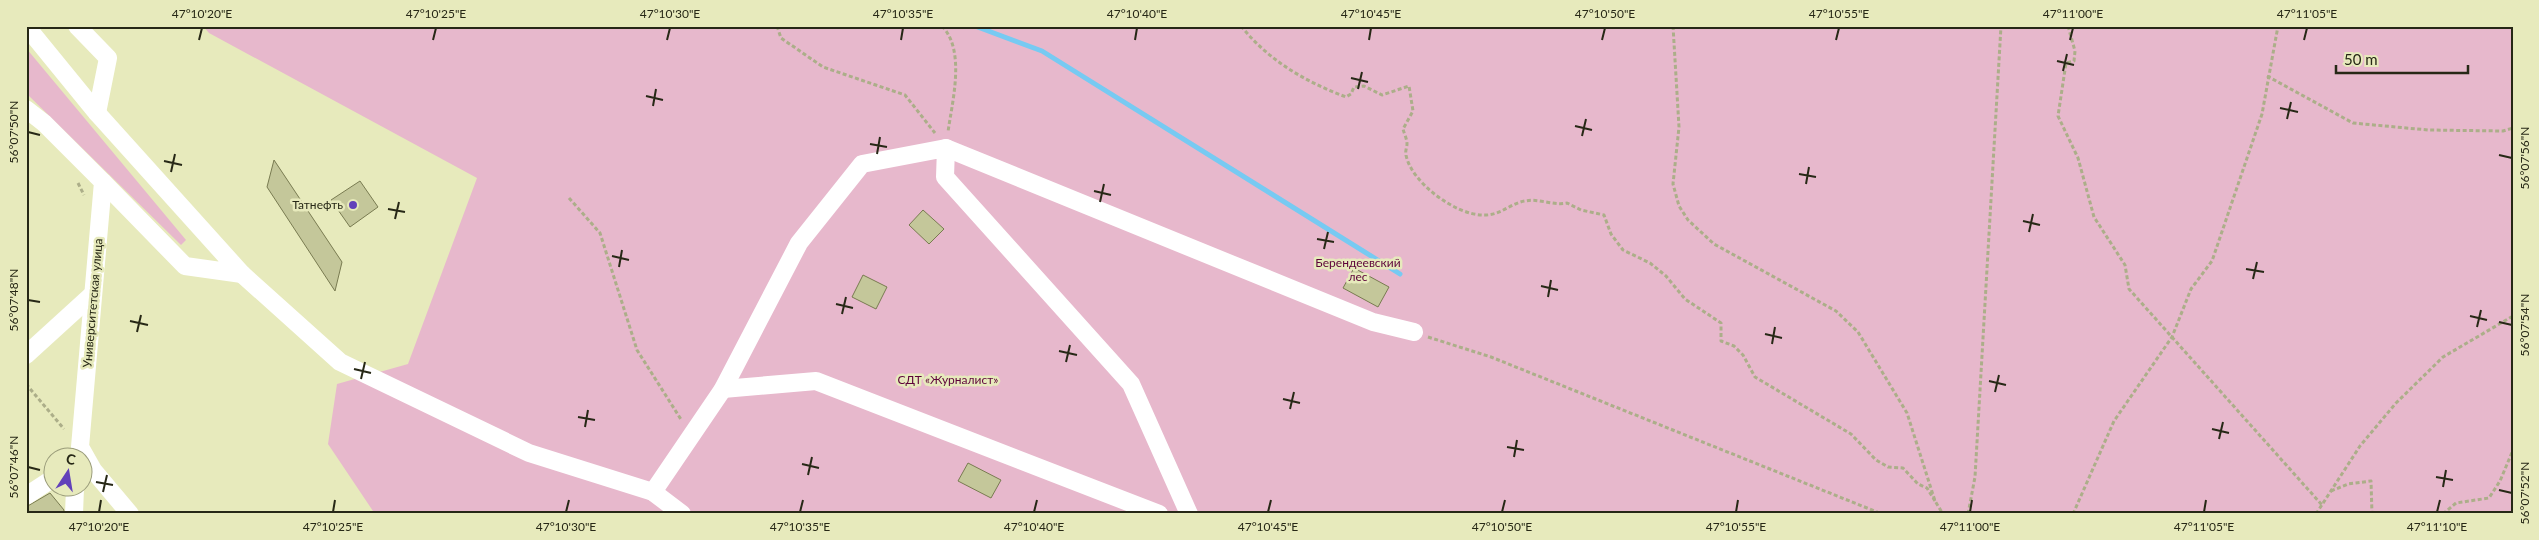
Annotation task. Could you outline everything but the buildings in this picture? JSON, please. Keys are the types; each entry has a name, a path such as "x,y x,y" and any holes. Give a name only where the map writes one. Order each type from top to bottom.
{"street":[{"path":"26,26 97,113 242,274 340,362 529,453 652,492 682,514"},
{"path":"77,26 108,58 97,113"},
{"path":"26,109 44,123 185,266 242,274"},
{"path":"946,148 945,177 1132,384 1189,514"},
{"path":"652,492 723,389 799,243 862,164 946,148 1373,322 1414,332"},
{"name":"Университетская улица","path":"79,448 103,182"},
{"path":"26,355 93,294"},
{"path":"723,389 816,381 1158,514"},
{"path":"92,469 130,514"},
{"path":"26,496 42,486"},
{"path":"74,514 75,498"}],"path":[{"path":"778,26 781,38 822,67 905,95 946,148"},
{"path":"942,26 947,32 957,66 946,148"},
{"path":"1241,26 1256,44 1286,68 1346,97 1352,94 1354,87 1364,86 1382,96 1409,86 1413,111 1403,129 1407,142 1405,154 1416,178 1431,192 1459,209 1482,216 1503,212 1525,201 1557,205 1567,202 1581,210 1604,215 1611,234 1624,250 1650,263 1666,276 1685,299 1721,323 1721,340 1734,346 1743,355 1755,377 1851,434 1876,460 1888,466 1903,468 1918,484 1927,488 1943,514"},
{"path":"1673,26 1679,127 1673,184 1680,206 1688,220 1714,244 1836,311 1858,332 1907,413 1935,501"},
{"path":"1968,514 1975,477 2001,26"},
{"path":"2068,26 2075,51 2074,61 2066,64 2058,116 2078,158 2094,217 2125,266 2129,289 2322,505"},
{"path":"2073,514 2114,421 2172,337 2191,288 2212,261 2262,114 2267,76 2278,26"},
{"path":"2267,76 2353,123 2428,130 2503,131 2513,128"},
{"path":"76,181 84,194 85,203"},
{"path":"569,198 600,233 637,350 692,436"},
{"path":"2316,514 2366,438 2396,404 2443,358 2513,316"},
{"path":"1414,332 1491,357 1882,514"},
{"path":"26,384 76,448"},
{"path":"2444,514 2456,503 2489,498 2500,481 2513,450"},
{"path":"2330,492 2348,484 2370,481 2372,514"}],"green space":[{"name":"Берендеевский лес","path":"203,26 2513,26 2513,514 375,514 328,444 337,384 408,364 477,178 209,33"},
{"path":"26,48 186,240 181,245 26,93"}],"waterway":[{"path":"975,26 1042,51 1400,274"}],"place":[{"name":"Татнефть","path":"353,205"}],"park label":[{"name":"СДТ «Журналист»","path":"948,380"}]}
